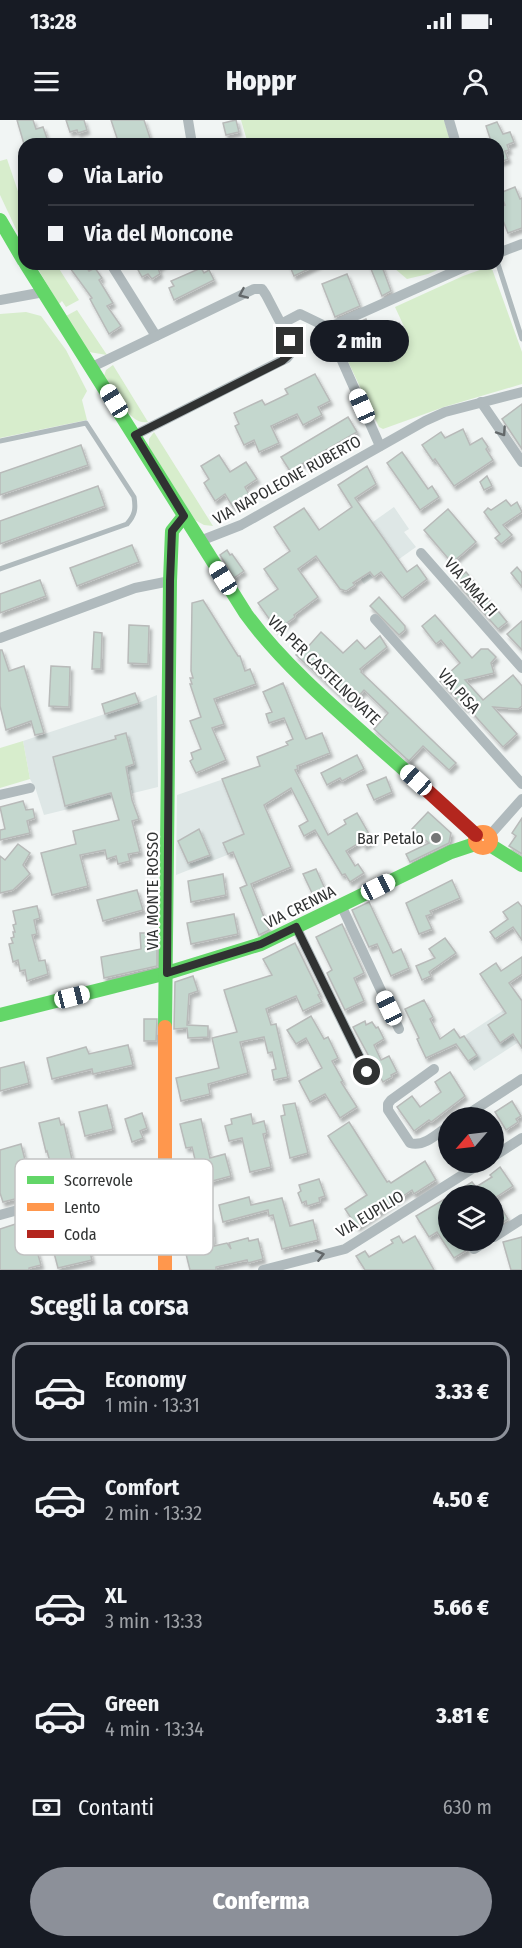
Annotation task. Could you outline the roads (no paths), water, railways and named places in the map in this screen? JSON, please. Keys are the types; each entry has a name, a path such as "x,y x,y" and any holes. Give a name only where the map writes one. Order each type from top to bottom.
{"street":[{"path":"188,120 191,138"},
{"path":"449,120 454,138"},
{"name":"VIA PER CASTELNOVATE","path":"0,220 18,250"},
{"path":"504,251 522,244"},
{"name":"VIA PER CASTELNOVATE","path":"30,270 262,636 315,688 482,840 522,865"},
{"path":"115,270 156,336"},
{"path":"327,327 457,270"},
{"path":"92,367 258,288 266,295 291,347 291,353 286,358 135,435"},
{"path":"0,300 44,292"},
{"path":"281,324 300,314 327,327 380,446"},
{"name":"VIA NAPOLEONE RUBERTO","path":"200,541 241,525 445,412 522,392"},
{"path":"481,402 522,462"},
{"name":"VIA MONTE ROSSO","path":"164,1159 170,581 172,531 184,516"},
{"name":"VIA AMALFI","path":"421,553 522,668"},
{"path":"0,638 135,588 170,581"},
{"name":"VIA PISA","path":"375,619 522,784"},
{"path":"0,795 30,788"},
{"path":"482,840 522,799"},
{"name":"VIA CRENNA","path":"0,1015 167,973 261,944 451,852 482,840"},
{"path":"341,905 399,1029"},
{"path":"296,927 367,1072"},
{"path":"434,1069 391,1100 388,1110 411,1143 422,1144 438,1133"},
{"path":"479,1107 522,1079"},
{"path":"504,1150 522,1138"},
{"name":"VIA EUPILIO","path":"264,1270 345,1249 466,1173"},
{"path":"0,1215 15,1211"},
{"path":"504,1231 522,1219"},
{"name":"VIA MONTE ROSSO","path":"165,1255 165,1270"}],"lane":[{"path":"500,270 522,339"},
{"path":"0,441 86,423 135,497 136,508 134,516 127,524 0,569"}],"place":[{"name":"Bar Petalo","path":"436,838"}]}
